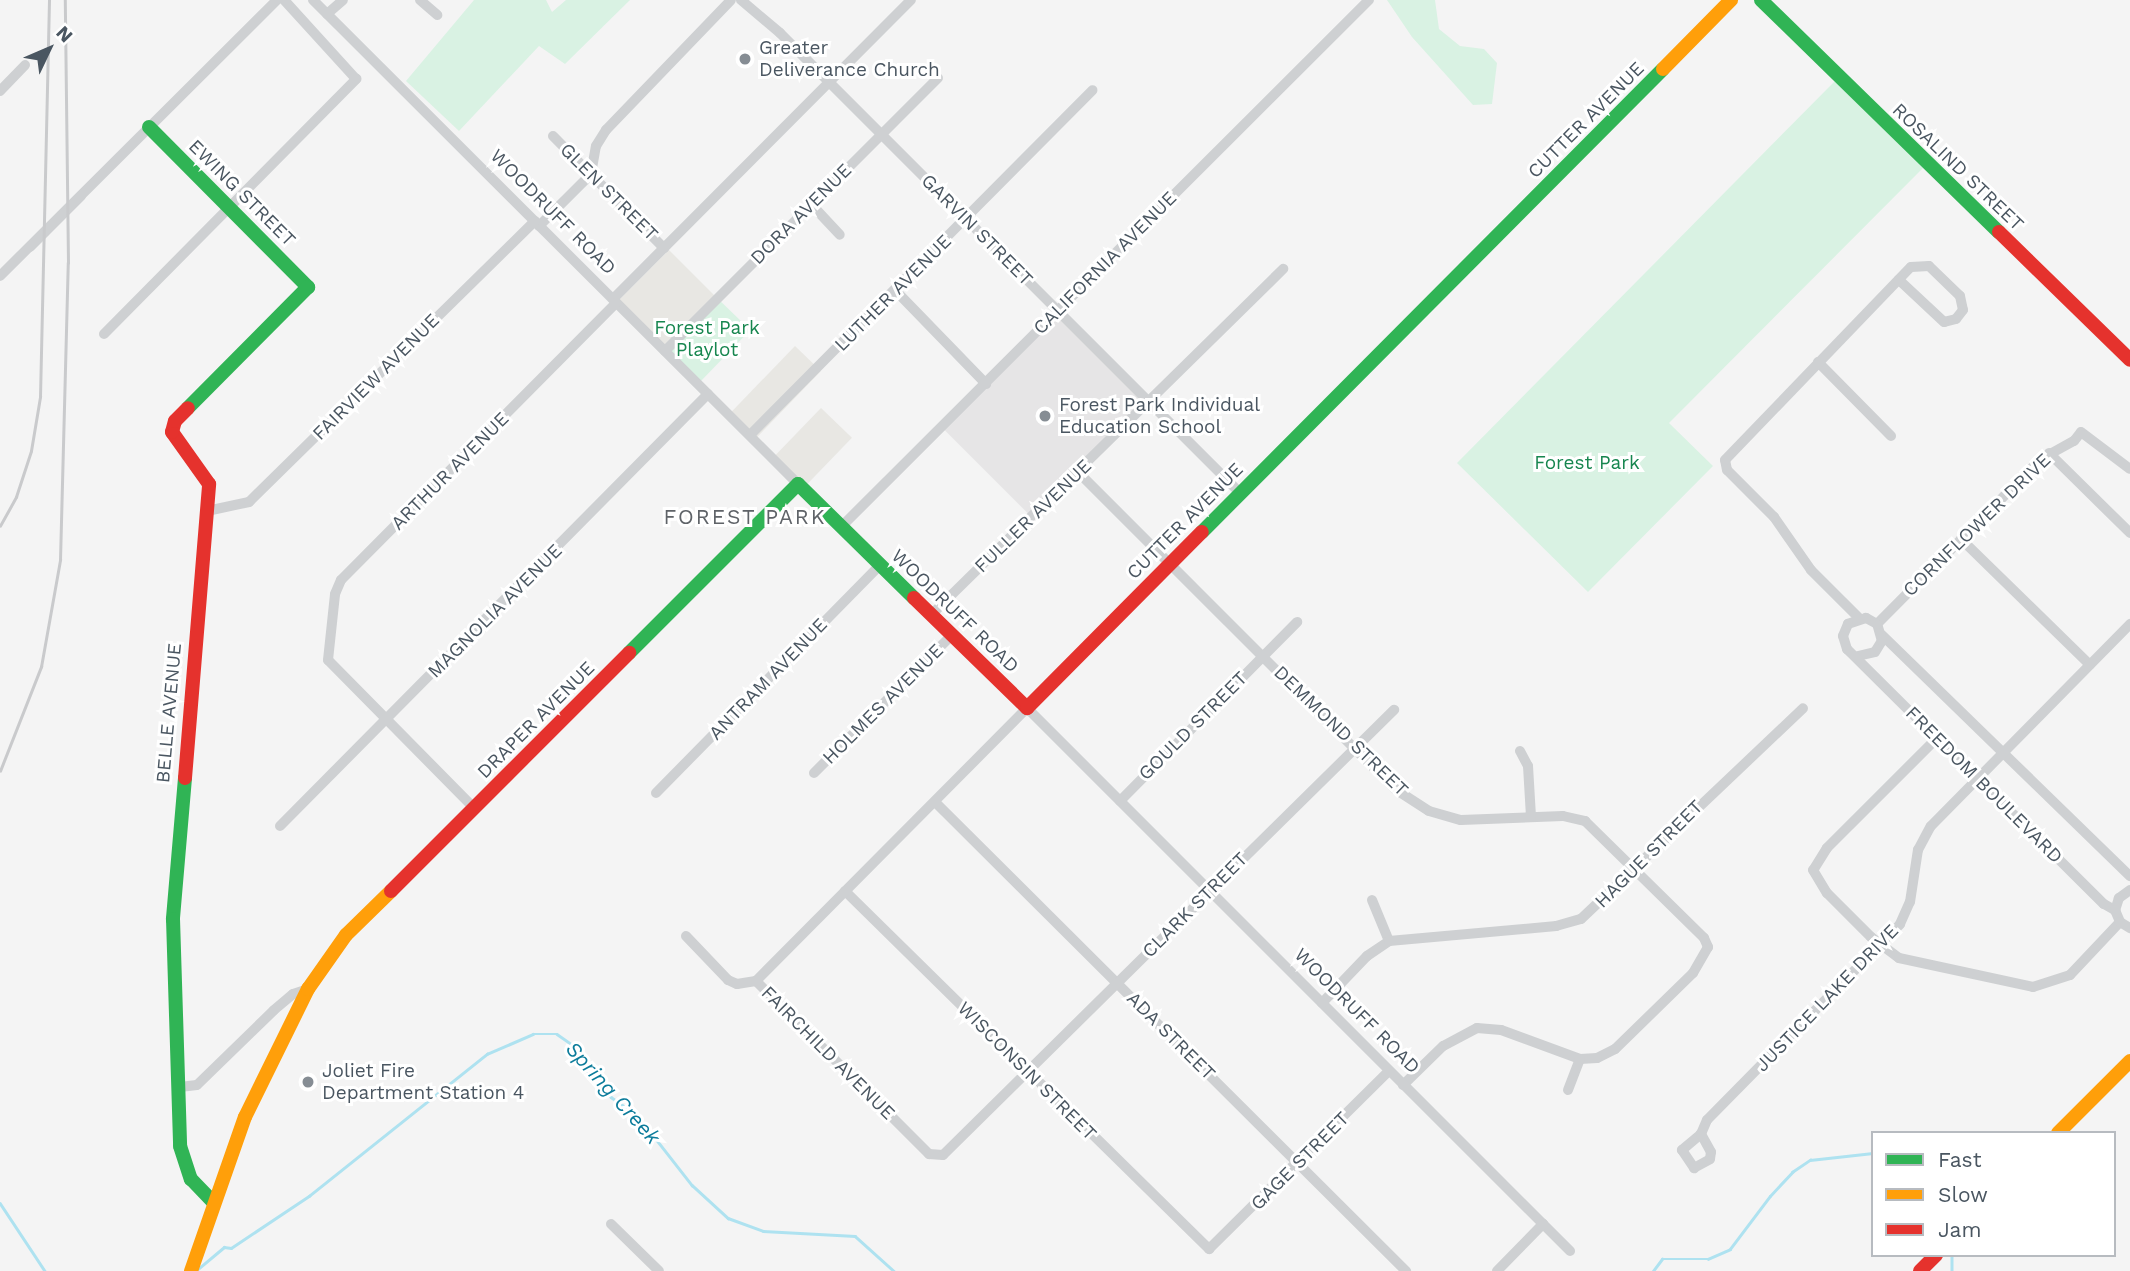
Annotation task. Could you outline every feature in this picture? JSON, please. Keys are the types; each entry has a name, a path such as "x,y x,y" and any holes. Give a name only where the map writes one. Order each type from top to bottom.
{"street":[{"path":"0,276 58,224 83,193 277,0"},
{"path":"104,334 356,79 284,0"},
{"name":"WOODRUFF ROAD","path":"313,0 1570,1251"},
{"path":"327,14 343,0"},
{"path":"420,0 437,15"},
{"path":"591,174 596,146 606,130 732,0"},
{"name":"GARVIN STREET","path":"741,0 829,81 1240,493"},
{"name":"ARTHUR AVENUE","path":"384,721 328,660 335,594 341,580 664,248 911,0"},
{"name":"CALIFORNIA AVENUE","path":"841,527 1369,0"},
{"name":"CUTTER AVENUE","path":"756,981 1731,0"},
{"name":"ROSALIND STREET","path":"1761,0 2130,360"},
{"path":"0,91 24,65"},
{"name":"DORA AVENUE","path":"665,351 938,78"},
{"name":"LUTHER AVENUE","path":"750,435 1093,90"},
{"name":"EWING STREET","path":"149,127 308,287"},
{"name":"GLEN STREET","path":"553,136 664,248"},
{"name":"FAIRVIEW AVENUE","path":"207,511 249,502 591,174"},
{"path":"811,204 840,235"},
{"path":"1859,618 1848,624 1843,636 1847,649 1858,656 1875,652 1882,635 1877,624 1859,618 1801,554 1774,517 1727,470 1725,460 1818,362 1899,280 1917,264 1930,266 1959,296 1963,310 1956,319 1944,321 1899,280"},
{"name":"FULLER AVENUE","path":"931,615 1283,269"},
{"name":"BELLE AVENUE","path":"213,1202 191,1179 180,1146 173,919 209,484 204,471 175,441 175,421 308,287"},
{"path":"895,290 986,384"},
{"path":"1818,362 1891,436"},
{"name":"MAGNOLIA AVENUE","path":"280,825 708,394"},
{"name":"CORNFLOWER DRIVE","path":"1877,624 2049,453 2074,441 2081,432 2130,469"},
{"path":"2049,453 2130,533"},
{"name":"DEMMOND STREET","path":"1078,472 1395,789 1429,811 1461,820 1531,816 1585,821 1637,867 1694,925 1708,947 1693,973 1615,1049 1597,1058 1580,1059"},
{"name":"DRAPER AVENUE","path":"191,1271 245,1117 308,989 346,935 798,484"},
{"path":"1961,539 2090,665"},
{"name":"ANTRAM AVENUE","path":"656,793 880,565"},
{"name":"GOULD STREET","path":"1120,801 1297,622"},
{"name":"JUSTICE LAKE DRIVE","path":"1701,1134 1707,1120 1883,946 1900,924 1910,902 1918,849 1931,826 2130,624"},
{"name":"FREEDOM BOULEVARD","path":"1882,635 2130,876"},
{"name":"HOLMES AVENUE","path":"814,773 951,636"},
{"name":"FREEDOM BOULEVARD","path":"1858,656 2104,904 2115,910"},
{"name":"HAGUE STREET","path":"1389,941 1556,926 1581,919 1803,708"},
{"name":"CLARK STREET","path":"936,1156 943,1155 1029,1072 1209,890 1394,710"},
{"path":"384,721 475,809"},
{"path":"1937,738 1827,848 1813,870 1827,893 1883,946 1899,958 2033,987 2070,975 2125,925 2115,910 2119,898 2130,890"},
{"path":"1520,751 1528,766 1531,816"},
{"name":"ADA STREET","path":"935,802 1406,1271"},
{"name":"WISCONSIN STREET","path":"845,891 1209,1249"},
{"path":"1322,1003 1367,956 1389,941 1372,900"},
{"name":"FAIRCHILD AVENUE","path":"686,936 728,980 737,984 756,981 936,1156"},
{"name":"DRAPER AVENUE","path":"180,1087 197,1085 274,1010 293,994 308,989"},
{"path":"1403,1085 1443,1046 1477,1028 1501,1030 1580,1059 1568,1090"},
{"path":"2061,1131 2130,1060"},
{"name":"GAGE STREET","path":"1209,1249 1299,1163 1389,1071"},
{"path":"611,1224 654,1269"},
{"path":"1497,1271 1543,1224"}],"shaded area":[{"path":"669,250 715,296 665,346 619,300"},
{"name":"Forest Park Individual Education School","path":"1058,313 1147,402 1032,517 943,428"},
{"path":"795,346 821,371 757,437 731,412"},
{"path":"821,408 852,438 805,487 774,457"}],"green space":[{"path":"474,0 546,0 552,12 566,0 630,0 565,64 539,46 459,131 406,81"},
{"path":"1387,0 1435,0 1439,29 1460,46 1484,49 1497,63 1492,104 1473,105 1412,37"},
{"name":"Forest Park","path":"1836,80 1924,167 1669,423 1713,466 1588,592 1457,463"},
{"name":"Forest Park Playlot","path":"715,296 750,330 701,381 666,347"}],"waterway":[{"name":"Spring Creek","path":"198,1269 224,1247 231,1248 309,1196 487,1054 533,1034 557,1034 573,1045 585,1068 611,1097 638,1116 692,1185 728,1218 763,1231 855,1236 894,1271"},
{"name":"Spring Creek","path":"1653,1271 1662,1259 1708,1259 1730,1249 1770,1196 1792,1172 1810,1160 1871,1153"},
{"name":"Spring Creek","path":"0,1203 45,1271"},
{"name":"Spring Creek","path":"1952,1257 1952,1271"}],"railway":[{"path":"0,526 16,497 31,451 40,397 49,0"},
{"path":"0,771 41,667 60,560 68,263 65,0"}],"traffic: fast":[{"path":"1761,0 1999,232"},
{"path":"1202,532 1663,69"},
{"path":"149,127 308,287 188,408"},
{"path":"629,653 798,484 914,598"},
{"path":"185,778 173,919 180,1146 191,1179 213,1202"}],"traffic: slow":[{"path":"1663,69 1731,0"},
{"path":"191,1271 245,1117 308,989 346,935 391,891"},
{"path":"2060,1131 2130,1061"}],"traffic: jam":[{"path":"1999,232 2130,360"},
{"path":"185,778 209,484 172,432 175,421 188,408"},
{"path":"914,598 1027,708 1202,532"},
{"path":"391,891 629,653"},
{"path":"1920,1271 1934,1257"}],"place":[{"name":"Greater Deliverance Church","path":"745,59"},
{"name":"Forest Park Individual Education School","path":"1045,416"},
{"name":"Joliet Fire Department Station 4","path":"308,1082"}],"district":[{"name":"FOREST PARK","path":"745,517"}]}
